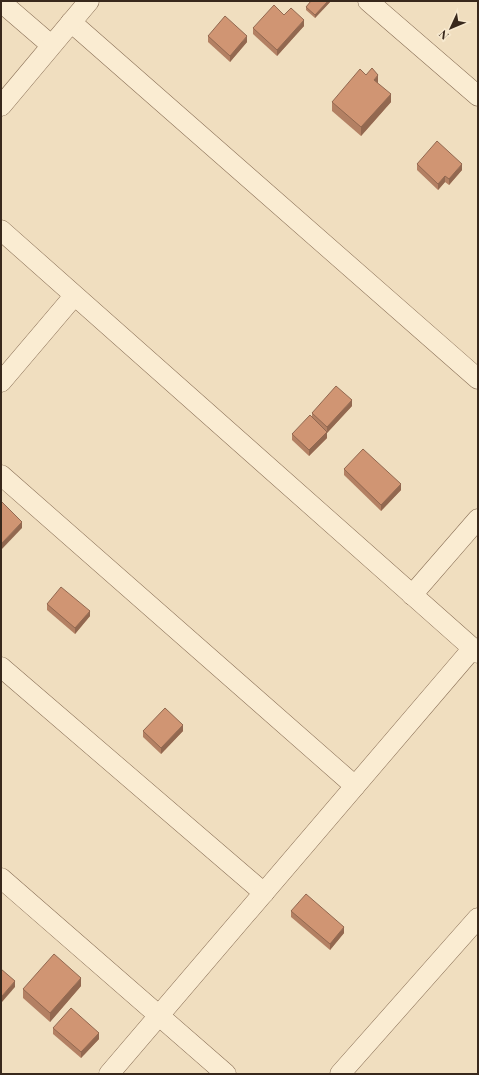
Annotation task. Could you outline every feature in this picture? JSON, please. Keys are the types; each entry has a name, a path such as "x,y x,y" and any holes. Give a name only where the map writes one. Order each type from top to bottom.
{"street":[{"path":"1,106 89,1"},
{"path":"368,1 478,96"},
{"path":"1,2 51,45"},
{"path":"71,22 478,379"},
{"path":"1,230 475,651 355,786 109,1074"},
{"path":"1,382 74,296"},
{"path":"1,475 355,786"},
{"path":"412,595 478,519"},
{"path":"1,667 264,893"},
{"path":"1,878 226,1074"},
{"path":"340,1074 478,918"}],"building":[{"path":"311,1 328,1 315,15 306,7"},
{"path":"274,5 284,15 291,8 304,20 277,50 253,28"},
{"path":"225,16 247,36 230,56 208,36"},
{"path":"372,68 378,75 374,80 391,94 361,127 332,102 360,69 366,75"},
{"path":"437,141 462,164 449,179 445,176 438,184 417,164"},
{"path":"336,386 352,400 327,427 312,413"},
{"path":"310,415 327,432 309,450 292,434"},
{"path":"363,449 401,484 381,505 344,469"},
{"path":"2,502 22,522 1,544 1,503"},
{"path":"61,587 90,611 75,628 47,604"},
{"path":"165,708 183,725 161,748 143,731"},
{"path":"306,894 344,927 330,944 291,911"},
{"path":"54,954 81,978 50,1013 23,989"},
{"path":"1,969 15,981 2,996 1,996"},
{"path":"71,1008 99,1033 81,1052 53,1028"}]}
